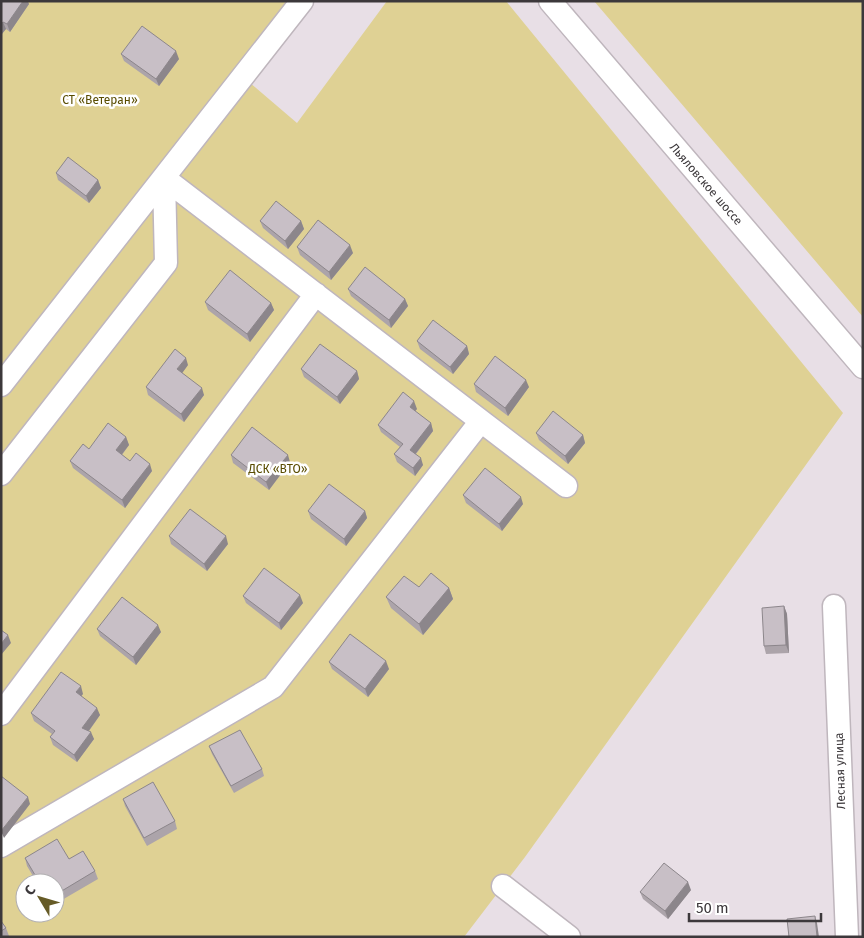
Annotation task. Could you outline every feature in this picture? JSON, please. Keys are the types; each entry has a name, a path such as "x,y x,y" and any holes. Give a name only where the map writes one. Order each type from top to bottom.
{"street":[{"path":"1,386 302,1"},
{"name":"Льяловское шоссе","path":"550,1 863,367"},
{"path":"164,178 566,486"},
{"path":"1,474 166,263 164,178"},
{"path":"1,714 316,294"},
{"path":"1,846 273,687 482,421"},
{"name":"Лесная улица","path":"834,606 847,937"},
{"path":"503,886 569,937"}],"green space":[{"path":"1,1 302,1 243,77 297,123 387,1 506,1 843,413 525,857 464,937 1,937"},
{"path":"594,1 863,1 863,317"}],"building":[{"path":"1,1 23,1 7,24 3,22 1,24"},
{"path":"142,26 176,51 156,79 121,54"},
{"path":"68,157 98,180 86,196 56,173"},
{"path":"276,201 301,221 285,241 260,221"},
{"path":"318,220 350,245 329,272 297,247"},
{"path":"365,267 405,299 389,320 348,289"},
{"path":"230,270 271,303 247,334 205,302"},
{"path":"433,320 467,346 450,367 417,341"},
{"path":"320,344 357,371 337,397 301,369"},
{"path":"175,349 186,358 177,369 202,388 181,414 146,387"},
{"path":"495,356 526,380 505,408 474,384"},
{"path":"403,392 414,401 410,407 431,423 410,450 421,458 413,468 394,454 403,444 378,425"},
{"path":"553,411 583,435 565,456 536,433"},
{"path":"108,423 126,437 116,450 130,461 136,453 150,464 122,500 70,461 83,444 89,449"},
{"path":"252,427 288,455 266,482 231,455"},
{"path":"485,468 521,497 499,524 463,495"},
{"path":"329,484 365,511 344,539 308,511"},
{"path":"190,509 226,536 204,564 169,536"},
{"path":"264,568 300,595 279,623 243,596"},
{"path":"431,573 449,588 419,624 386,597 404,576 419,587"},
{"path":"122,597 158,625 133,657 97,629"},
{"path":"784,606 786,645 764,646 762,608"},
{"path":"1,630 8,635 1,644"},
{"path":"350,634 386,661 365,689 329,662"},
{"path":"61,672 81,686 76,692 97,708 82,728 91,732 74,755 50,737 55,731 31,713"},
{"path":"240,730 262,769 231,786 209,746"},
{"path":"1,776 28,797 1,831"},
{"path":"153,782 175,821 144,838 123,799"},
{"path":"57,839 69,859 83,851 95,871 65,889 65,873 34,873 25,858"},
{"path":"664,863 688,882 665,911 640,892"},
{"path":"815,916 817,937 789,937 787,919"},
{"path":"1,921 6,928 1,931"}],"park label":[{"name":"СТ «Ветеран»","path":"100,100"},
{"name":"ДСК «ВТО»","path":"278,469"}]}
